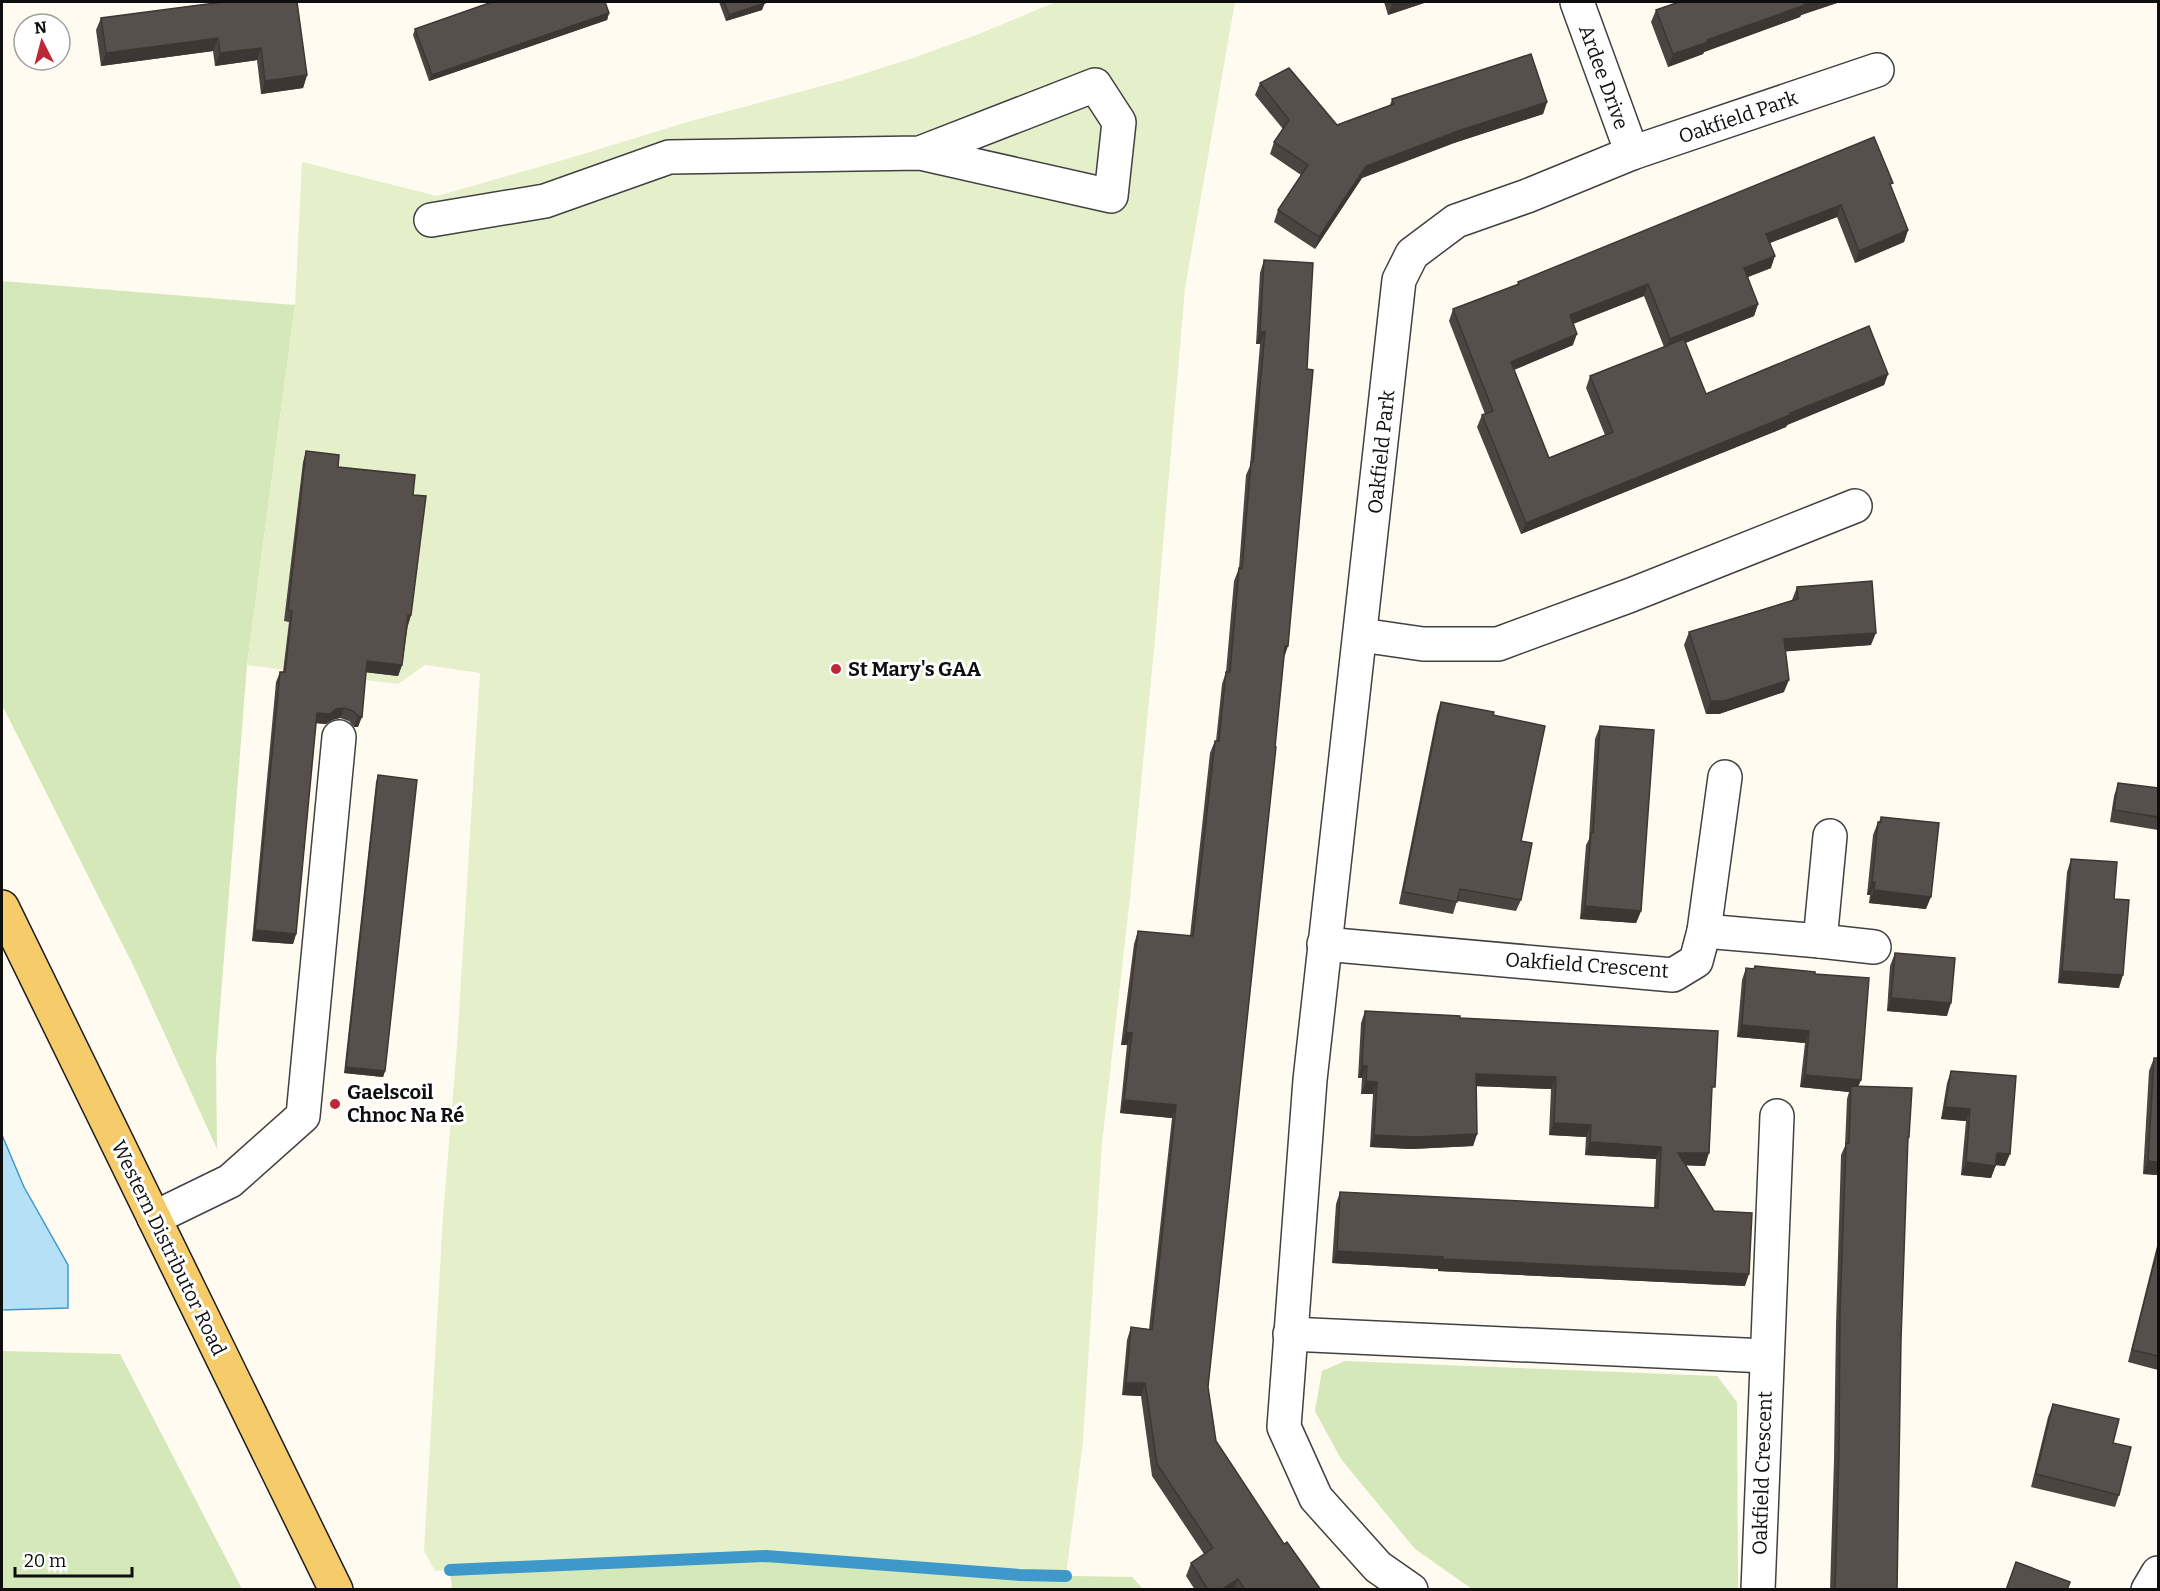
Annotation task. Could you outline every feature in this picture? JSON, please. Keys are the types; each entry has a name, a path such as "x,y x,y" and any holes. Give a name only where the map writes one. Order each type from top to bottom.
{"main road":[{"name":"Western Distributor Road","path":"2,907 336,1590"}],"street":[{"name":"Ardee Drive","path":"1577,2 1632,153"},
{"name":"Oakfield Park","path":"1361,634 1399,279 1412,254 1456,221 1527,196 1632,153 1877,70"},
{"path":"431,220 545,201 669,157 920,153 1111,196 1119,122 1095,86 920,153"},
{"path":"1411,1590 1378,1567 1316,1498 1284,1427 1310,1080 1361,634 1423,644 1497,644 1631,595 1855,506"},
{"path":"154,1218 230,1181 303,1116 339,737"},
{"name":"Oakfield Crescent","path":"1324,944 1673,975 1696,961 1704,931 1725,777"},
{"path":"1820,941 1830,836"},
{"path":"1704,931 1874,947"},
{"name":"Oakfield Crescent","path":"1758,1590 1777,1116"},
{"path":"1290,1334 1766,1356"},
{"path":"2148,1590 2158,1573"}],"green space":[{"path":"1056,2 1235,2 1185,288 1130,898 1102,1143 1083,1441 1066,1576 1020,1575 766,1556 435,1571 424,1551 443,1216 457,1045 480,673 425,665 398,684 247,665 295,305 302,162 437,196 691,121 844,80 979,34"},
{"path":"2,281 295,305 247,665 216,1059 217,1149 135,969 2,705"},
{"path":"2,1351 120,1354 242,1589 2,1589"},
{"path":"1345,1361 1717,1376 1737,1402 1738,1589 1472,1589 1415,1549 1341,1459 1315,1411 1322,1371"},
{"path":"766,1556 1020,1575 1132,1577 1143,1589 452,1590 450,1570"}],"water":[{"path":"2,1135 24,1187 68,1265 68,1308 2,1310"}],"building":[{"path":"223,2 297,2 307,75 265,81 261,48 220,53 218,38 106,53 101,18"},
{"path":"492,2 605,2 609,13 432,75 415,29"},
{"path":"724,2 764,2 765,3 729,15"},
{"path":"1679,2 1808,2 1673,54 1656,10"},
{"path":"1531,54 1547,102 1458,131 1366,166 1319,237 1278,210 1308,165 1274,142 1289,120 1260,83 1289,68 1337,125 1394,104 1392,99"},
{"path":"1874,137 1893,183 1890,184 1908,230 1859,251 1841,205 1766,234 1775,256 1744,268 1758,304 1670,339 1648,284 1570,315 1577,334 1511,362 1549,458 1613,432 1590,376 1684,339 1706,394 1869,326 1888,374 1526,523 1482,415 1493,411 1453,309 1519,284 1518,282"},
{"path":"1264,260 1313,263 1307,369 1313,370 1288,646 1285,646 1208,1387 1216,1441 1284,1544 1287,1542 1321,1590 1245,1590 1238,1579 1221,1590 1208,1590 1191,1563 1213,1548 1157,1464 1145,1383 1126,1383 1131,1327 1152,1330 1176,1105 1124,1100 1132,1033 1126,1032 1138,931 1193,936 1215,741 1219,741 1226,672 1230,672 1239,568 1242,569 1265,332 1260,332"},
{"path":"306,451 339,455 338,467 415,475 413,495 426,496 411,615 408,615 402,665 367,661 362,717 344,708 336,709 330,714 317,713 296,934 255,930 280,672 285,672 292,611 288,610"},
{"path":"1872,581 1876,633 1784,639 1789,680 1724,701 1711,701 1689,632 1798,599 1797,587"},
{"path":"1441,702 1494,712 1493,715 1545,726 1521,841 1532,843 1521,900 1460,889 1457,902 1403,892"},
{"path":"1600,726 1654,730 1641,911 1585,906 1591,833 1593,833"},
{"path":"378,775 417,780 385,1071 346,1067"},
{"path":"2118,783 2158,788 2158,817 2114,810"},
{"path":"1881,817 1939,823 1931,897 1874,890 1875,882 1872,882 1878,822 1881,822"},
{"path":"2071,859 2117,862 2114,899 2129,900 2123,975 2062,971"},
{"path":"1895,953 1955,958 1951,1003 1891,998"},
{"path":"1755,966 1869,978 1861,1080 1805,1075 1809,1031 1742,1025 1746,968 1754,969"},
{"path":"1365,1011 1718,1031 1715,1087 1712,1087 1709,1153 1678,1153 1714,1211 1752,1213 1749,1274 1442,1259 1443,1257 1337,1251 1340,1192 1658,1208 1661,1147 1590,1142 1591,1125 1554,1123 1556,1077 1476,1074 1477,1134 1416,1137 1374,1135 1377,1082 1366,1081 1367,1066 1362,1066"},
{"path":"2154,1058 2158,1058 2158,1162 2148,1161"},
{"path":"1951,1071 2016,1076 2010,1154 1997,1153 1995,1166 1966,1162 1970,1109 1945,1107"},
{"path":"1851,1086 1912,1088 1908,1137 1901,1340 1897,1590 1835,1590 1840,1312 1846,1143 1849,1143"},
{"path":"2158,1248 2158,1356 2132,1350"},
{"path":"2053,1404 2119,1419 2113,1443 2131,1447 2119,1495 2036,1474"},
{"path":"2016,1562 2070,1582 2067,1590 2006,1590"}],"waterway":[{"path":"450,1570 766,1556 1020,1575 1066,1576"}],"place":[{"name":"St Mary's GAA","path":"836,669"},
{"name":"Gaelscoil Chnoc Na Ré","path":"335,1104"}]}
